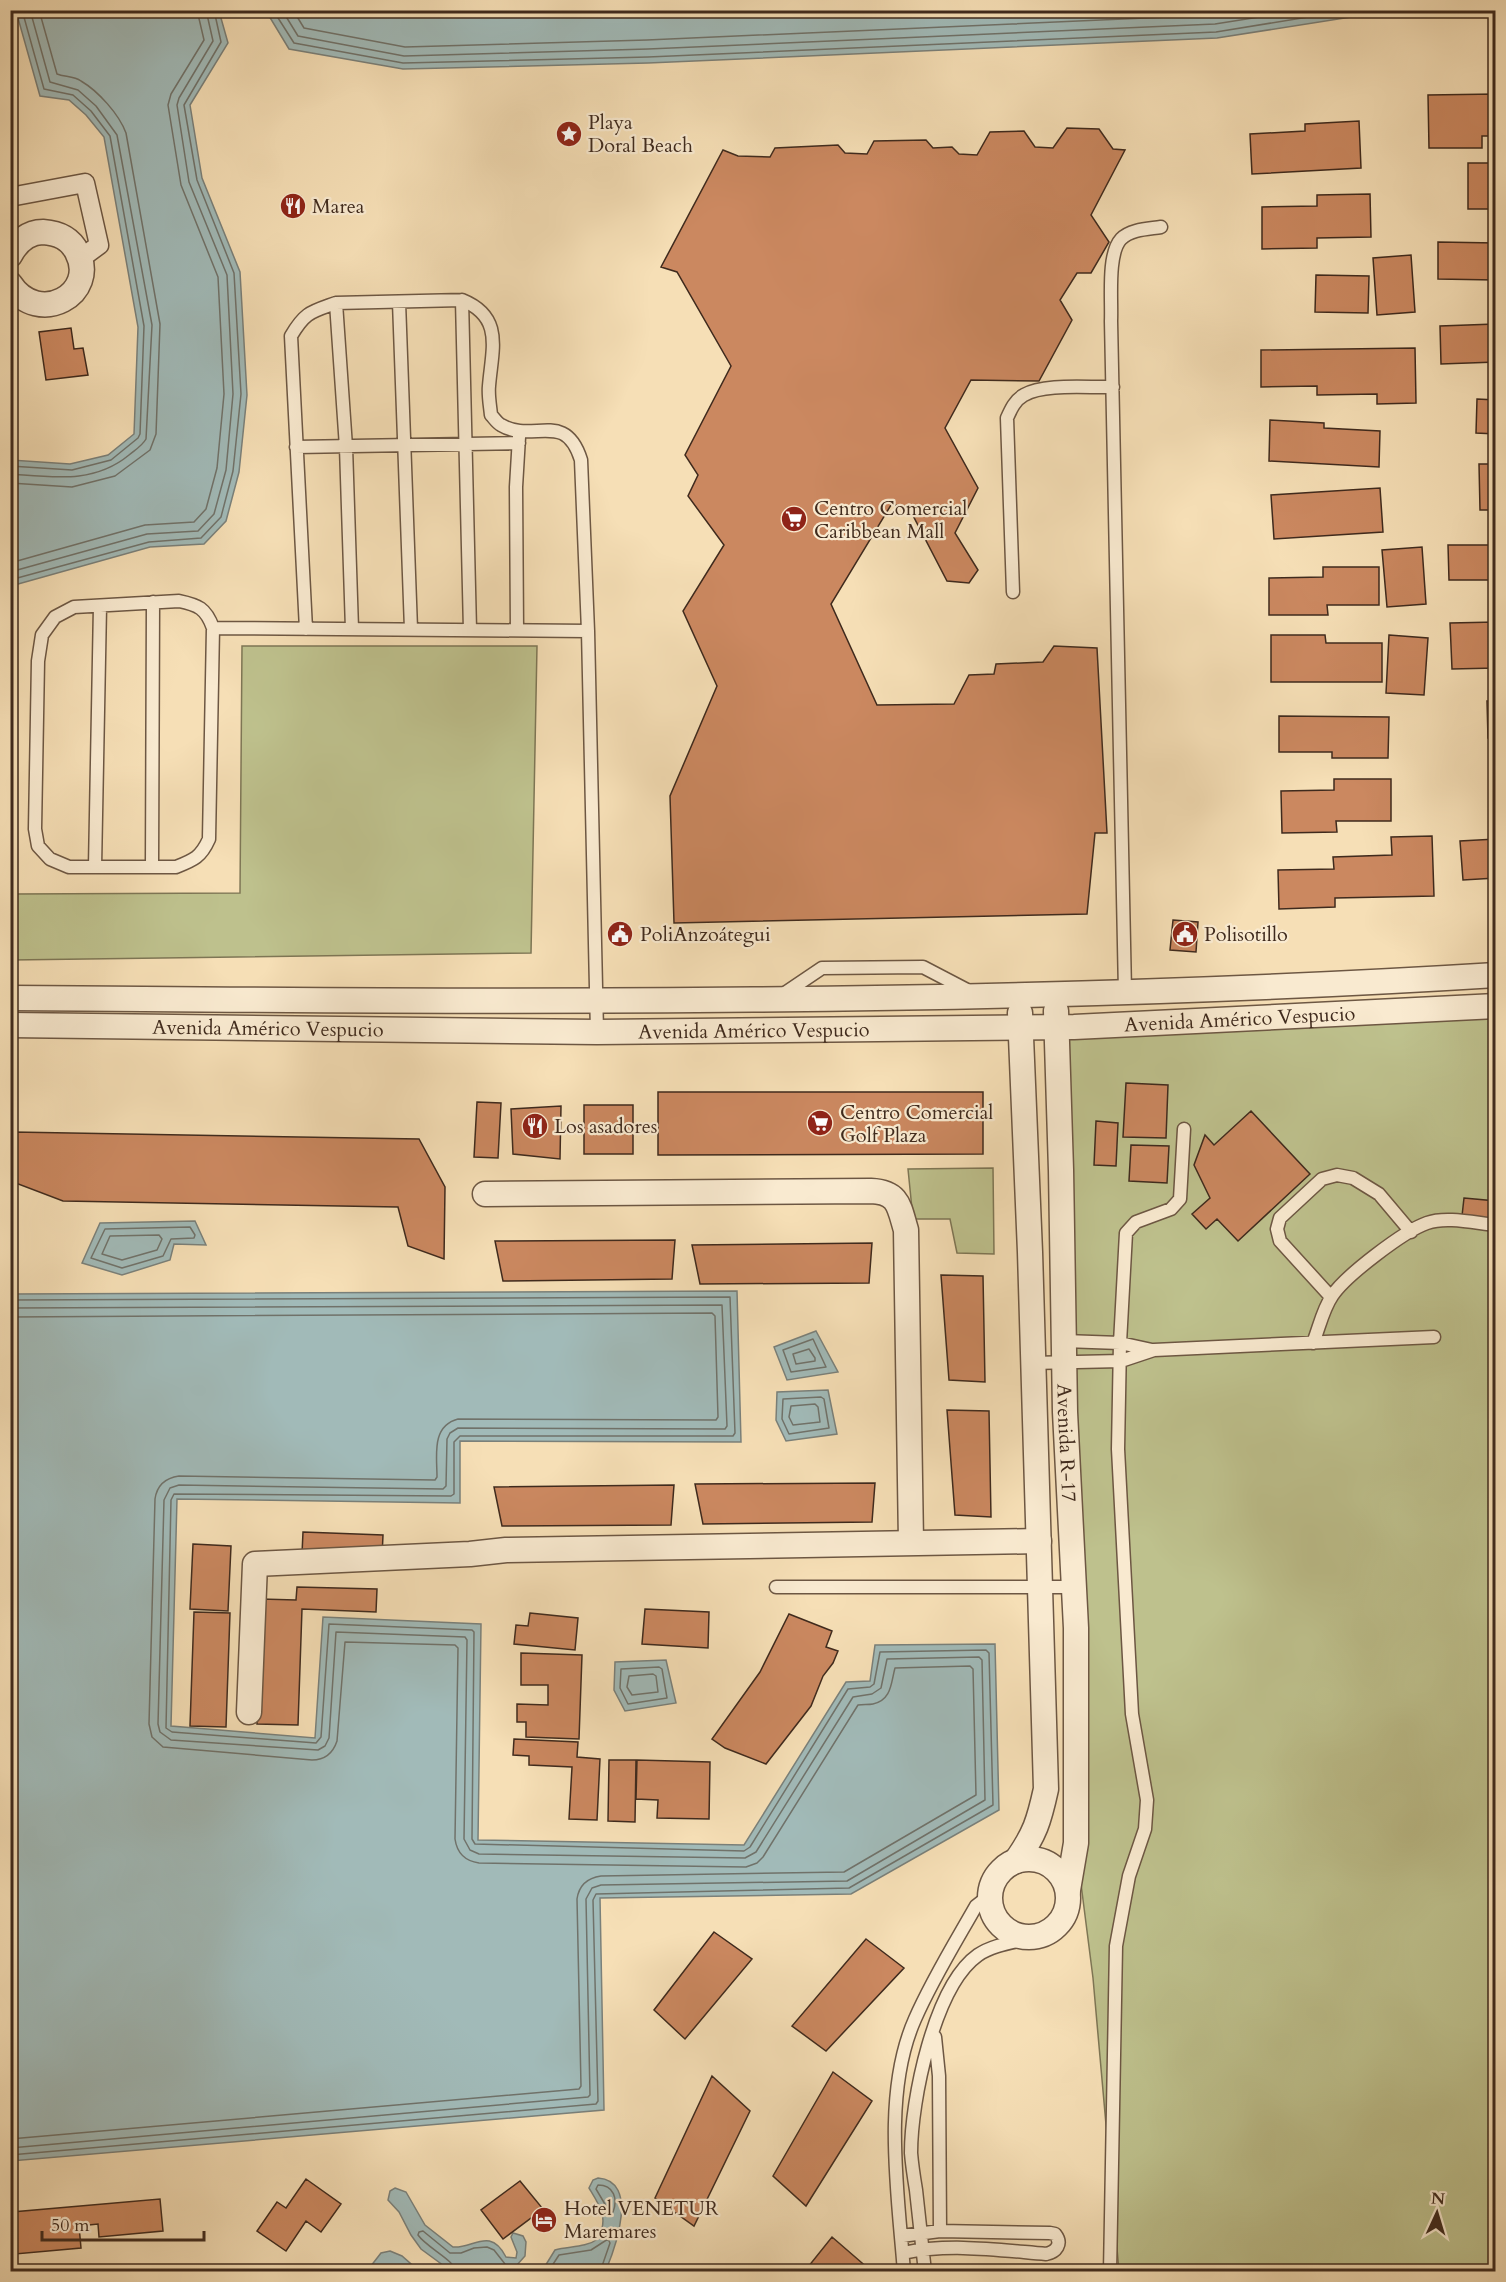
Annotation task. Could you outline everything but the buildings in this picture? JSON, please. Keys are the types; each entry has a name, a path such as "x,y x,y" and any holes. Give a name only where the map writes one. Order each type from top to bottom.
{"street":[{"path":"10,197 85,183 99,245 80,259"},
{"path":"10,255 15,245 24,237 40,232 59,234 73,244 80,259 82,273 70,296 55,304 40,305 26,300 10,284"},
{"name":"Avenida Américo Vespucio","path":"10,998 595,1002 1125,992 1496,975"},
{"name":"Avenida R-17","path":"1035,1937 1045,1934 1062,1921 1066,1911 1076,1843 1075,1587 1065,1412 1055,994"},
{"name":"Avenida R-17","path":"989,1896 996,1876 1005,1866 1016,1861 1031,1840 1039,1821 1046,1789 1020,995"},
{"name":"Avenida Américo Vespucio","path":"10,1025 597,1032 1056,1027 1496,1006"},
{"path":"485,1194 885,1191 898,1202 906,1230 911,1542"},
{"path":"249,1712 255,1564 470,1554 506,1550 1039,1541"},
{"path":"1046,1789 1077,1788"},
{"path":"1016,1861 1029,1858 1054,1867 1063,1877 1068,1890"},
{"path":"989,1896 992,1912 1009,1932 1021,1937 1035,1937"}],"lane":[{"path":"1125,992 1111,321 1114,251 1122,238 1133,232 1161,228"},
{"path":"462,300 470,630"},
{"path":"306,628 291,336 301,319 336,303 462,300 477,306 488,318 493,334 489,390 490,415 519,436"},
{"path":"399,302 411,629"},
{"path":"336,303 346,447 352,629"},
{"path":"1014,592 1007,418 1014,404 1024,395 1041,389 1113,387"},
{"path":"296,447 467,444 552,429 566,435 576,445 581,460 588,631 597,1032"},
{"path":"517,630 516,487 519,436"},
{"path":"179,601 195,604 209,614 213,628 208,838 203,852 191,861 176,867 69,867 50,859 38,846 35,829 38,661 42,635 55,617 74,607 153,602 179,601"},
{"path":"152,867 153,602"},
{"path":"95,867 100,606"},
{"path":"213,628 588,631"},
{"path":"1110,2271 1116,1946 1129,1876 1145,1829 1147,1800 1131,1702 1118,1449 1120,1343 1126,1233 1136,1222 1171,1209 1180,1198 1184,1129"},
{"path":"1331,1297 1280,1241 1277,1229 1280,1218 1322,1179 1337,1175 1353,1178 1379,1194 1411,1232"},
{"path":"1313,1343 1331,1297 1344,1281 1395,1242 1427,1223 1448,1221 1496,1225"},
{"path":"1032,1363 1065,1352 1120,1343 1154,1350 1434,1337"},
{"path":"1065,1352 1120,1361 1154,1350"},
{"path":"776,1587 1075,1587"},
{"path":"904,2271 894,2144 898,2079 914,2020 976,1906 989,1896"},
{"path":"925,2271 911,2154 916,2098 934,2027 944,2001 960,1972 979,1954 1035,1937"},
{"path":"934,2027 939,2076 940,2231"},
{"path":"901,2235 940,2231 1050,2233 1055,2234 1059,2243 1053,2253 1046,2254 954,2247 903,2253"}],"green space":[{"path":"242,646 537,646 531,953 11,960 11,913 14,894 240,893"},
{"path":"1495,1006 1495,2271 1119,2271 1093,1978 1081,1884 1056,1027"},
{"path":"993,1168 994,1254 957,1253 950,1219 913,1219 908,1169"}],"water":[{"path":"16,11 219,11 228,43 190,105 202,178 240,272 247,395 239,472 226,521 204,544 150,547 11,586 11,460 70,464 108,455 134,434 138,327 104,137 86,115 69,100 40,96"},
{"path":"266,11 1389,11 1217,38 648,63 403,69 289,49"},
{"path":"195,1221 206,1245 174,1244 170,1260 122,1275 82,1263 100,1223"},
{"path":"737,1291 741,1442 460,1441 460,1503 177,1499 171,1726 315,1738 323,1617 481,1624 478,1840 744,1845 846,1682 870,1681 875,1645 995,1644 999,1810 851,1894 600,1898 604,2110 11,2161 11,1294"},
{"path":"816,1331 838,1372 787,1380 774,1347"},
{"path":"828,1390 837,1434 786,1441 776,1420 777,1392"},
{"path":"666,1660 676,1703 625,1711 614,1690 615,1662"},
{"path":"598,2178 611,2182 618,2190 621,2202 619,2231 606,2270 542,2271 555,2250 582,2245 598,2239 603,2225 602,2212 589,2188 593,2180"},
{"path":"395,2188 406,2192 425,2225 453,2247 487,2241 500,2248 506,2257 516,2258 517,2252 511,2237 513,2233 523,2236 526,2242 525,2256 516,2266 503,2271 451,2271 421,2249 411,2235 399,2212 388,2200 390,2191"},
{"path":"390,2251 402,2256 419,2271 367,2271 381,2253"}],"place":[{"name":"Playa Doral Beach","path":"569,134"},
{"name":"Marea","path":"293,206"},
{"name":"Centro Comercial Caribbean Mall","path":"794,519"},
{"name":"PoliAnzoátegui","path":"620,934"},
{"name":"Polisotillo","path":"1185,934"},
{"name":"Centro Comercial Golf Plaza","path":"820,1123"},
{"name":"Los asadores","path":"535,1126"},
{"name":"Hotel VENETUR Maremares","path":"544,2220"}]}
